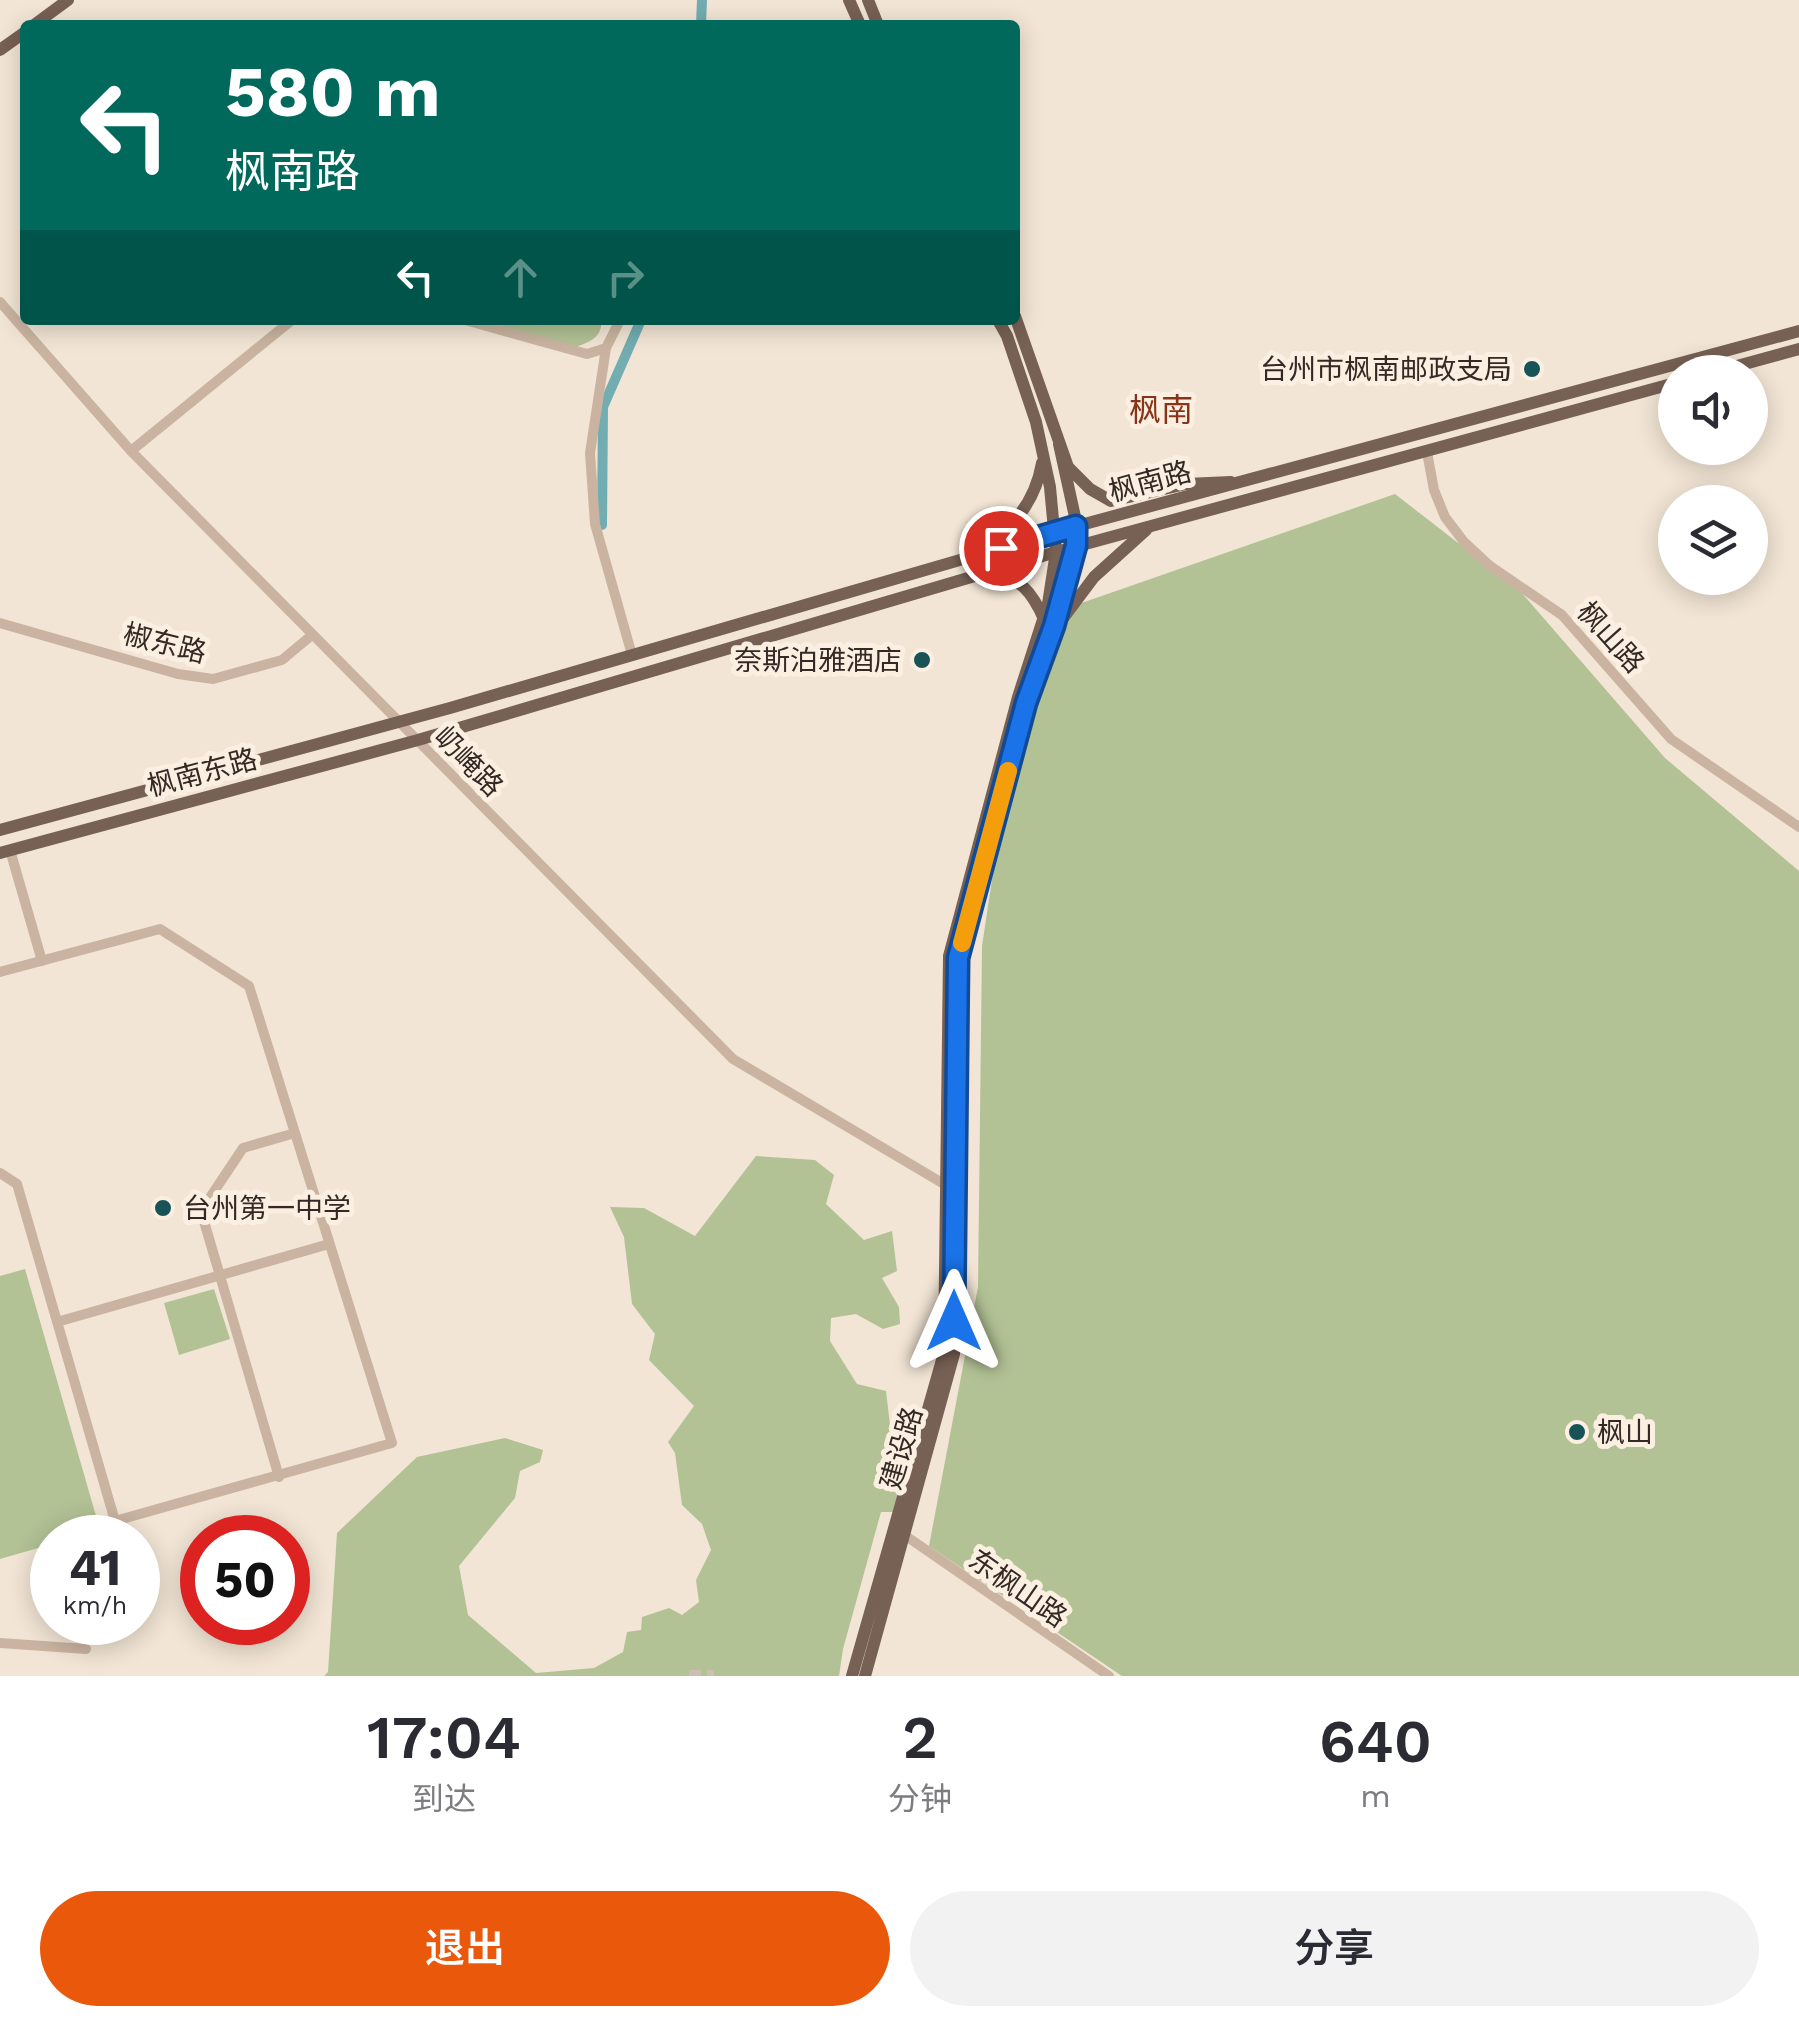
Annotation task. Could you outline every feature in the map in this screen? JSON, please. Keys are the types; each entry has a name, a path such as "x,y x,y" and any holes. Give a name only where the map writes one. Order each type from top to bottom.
{"main road":[{"path":"41,20 68,0"},
{"name":"建设路","path":"865,1676 954,1354 949,956 1018,697 1044,618 1056,552 1056,532 1036,422 1000,325"},
{"path":"1018,325 1068,467 1075,476 1111,501 1186,484 1242,483"},
{"name":"枫南路","path":"0,830 401,721 1076,526 1799,332"},
{"path":"1768,358 1799,350"},
{"name":"枫南路","path":"418,740 1076,546 1658,389"},
{"name":"建设路","path":"852,1676 944,1353 958,958 1026,703 1051,635 1076,546 1076,526 1060,444"},
{"path":"973,556 1021,515 1035,489 1043,456"},
{"path":"1051,635 1094,577 1152,526"},
{"path":"988,572 1023,584 1044,618"},
{"name":"枫南东路","path":"5,852 418,740"}],"street":[{"name":"屷崦路","path":"0,302 20,325"},
{"name":"屷崦路","path":"20,325 132,451 733,1059 949,1187"},
{"path":"132,451 286,325"},
{"path":"483,325 587,354 606,348"},
{"path":"618,325 606,348 590,452 595,524 632,655"},
{"name":"枫山路","path":"1427,452 1440,503 1464,542 1490,566 1562,615 1672,739 1799,827"},
{"name":"椒东路","path":"0,624 178,674 213,678 282,660 312,635"},
{"path":"5,852 42,960"},
{"path":"0,972 160,929 249,986 392,1443 115,1521 17,1184 0,1174"},
{"path":"279,1477 201,1210 243,1148 295,1133"},
{"path":"57,1322 329,1244"},
{"name":"东枫山路","path":"903,1534 1109,1676"},
{"path":"0,1642 86,1650"}],"green space":[{"path":"499,325 601,325 594,338 576,347"},
{"path":"1395,494 1520,591 1665,758 1799,871 1799,1676 1122,1676 929,1546 978,1287 982,946 1013,740 1070,607"},
{"path":"756,1156 815,1160 834,1175 826,1204 864,1240 892,1231 897,1271 882,1278 899,1307 900,1324 883,1329 856,1314 831,1318 830,1341 857,1384 886,1391 890,1425 917,1425 893,1512 881,1512 839,1676 324,1676 328,1672 337,1533 417,1457 505,1438 543,1450 540,1462 520,1471 515,1498 459,1566 468,1615 536,1673 594,1668 623,1652 627,1632 641,1630 642,1617 669,1608 682,1615 699,1602 696,1580 711,1550 702,1524 682,1505 675,1453 668,1442 694,1406 649,1360 655,1334 632,1304 624,1237 610,1207 644,1208 695,1236"},
{"path":"25,1269 96,1515 30,1515 30,1550 0,1559 0,1276"},
{"path":"214,1289 230,1339 179,1355 164,1303"}],"waterway":[{"path":"701,20 702,0"},
{"path":"602,525 603,407 639,325"}],"tunnel":[{"path":"689,1676 714,1676"}],"slow traffic":[{"path":"962,943 1008,771"}],"place":[{"name":"台州市枫南邮政支局","path":"1532,369"},
{"name":"奈斯泊雅酒店","path":"922,660"},
{"name":"台州第一中学","path":"163,1208"},
{"name":"枫山","path":"1577,1432"}],"district":[{"name":"枫南","path":"1161,410"}],"route":[{"path":"954,1321 958,958 1026,703 1054,626 1076,546 1076,526 1001,548"}]}
